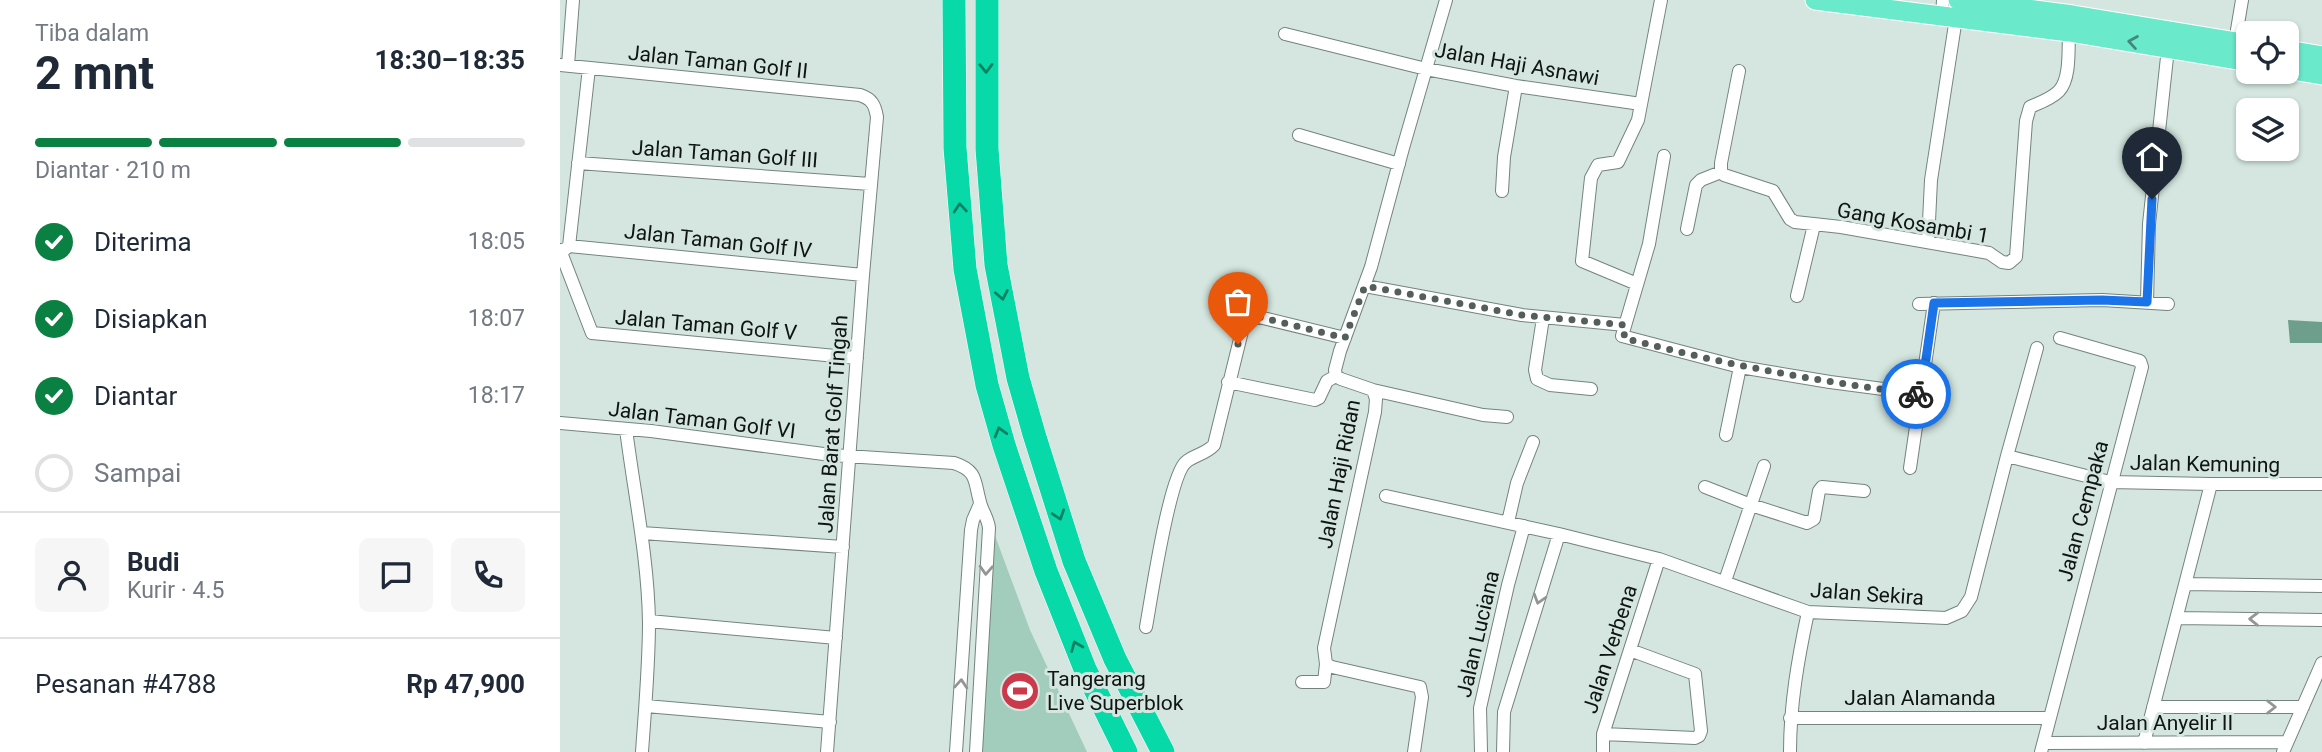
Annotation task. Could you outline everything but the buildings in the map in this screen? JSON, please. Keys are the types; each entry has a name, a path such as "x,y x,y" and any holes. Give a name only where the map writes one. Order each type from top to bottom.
{"highway":[{"path":"954,0 954,135 965,269 987,385 1046,571 1085,669 1126,752"},
{"path":"987,0 987,149 996,265 1018,378 1074,561 1115,659 1163,752"}],"main road":[{"path":"1815,0 2072,16 2236,42"},
{"path":"2072,16 2168,48 2236,60"},
{"path":"2299,52 2322,56"},
{"path":"2299,71 2322,75"}],"street":[{"path":"564,65 573,0"},
{"name":"Jalan Haji Ridan","path":"1326,664 1324,648 1329,620 1376,399 1373,390 1336,376 1337,363 1381,236 1446,0"},
{"path":"1637,284 1582,261 1593,171 1600,163 1616,163 1620,160 1636,127 1661,0"},
{"path":"2242,0 2242,21"},
{"path":"1928,242 1931,180 1950,9"},
{"name":"Gang Kosambi 1","path":"1721,172 1728,178 1767,187 1773,191 1790,219 1800,223 1841,227 1989,253 2002,262 2009,263 2015,257 2026,121 2030,107 2049,99 2062,88 2072,16"},
{"name":"Jalan Haji Asnawi","path":"1285,34 1426,69 1516,86 1642,104"},
{"path":"2147,302 2149,224 2168,48"},
{"name":"Jalan Taman Golf II","path":"564,65 860,95 871,101"},
{"path":"563,249 578,163 589,68"},
{"path":"1687,229 1696,185 1701,180 1721,172 1739,71"},
{"path":"1502,191 1504,157 1516,86"},
{"name":"Jalan Barat Golf Tingah","path":"827,752 877,117 871,101"},
{"path":"1299,135 1399,164"},
{"path":"1664,156 1649,244 1625,325 1624,338 1740,367 1921,394"},
{"name":"Jalan Taman Golf III","path":"578,163 870,184"},
{"path":"1797,296 1814,225"},
{"name":"Jalan Taman Golf IV","path":"563,249 863,275"},
{"name":"Jalan Taman Golf V","path":"563,249 592,333 858,358"},
{"path":"1365,286 1543,318 1625,325"},
{"path":"1919,304 2102,300 2168,304"},
{"path":"1910,468 1934,303"},
{"path":"1146,627 1168,506 1185,463 1214,445 1243,327 1252,318 1266,318 1345,338"},
{"path":"1543,318 1535,370 1537,379 1550,385 1591,389"},
{"name":"Jalan Cempaka","path":"2043,748 2141,370 2141,363 2060,338"},
{"name":"Jalan Sekira","path":"1386,496 1659,559 1808,612 1946,618 1962,611 1971,597 2037,348"},
{"path":"1726,435 1740,367"},
{"path":"1228,382 1315,400 1319,398 1327,381 1336,376"},
{"path":"1373,390 1483,415 1507,417"},
{"name":"Jalan Taman Golf VI","path":"560,424 961,466 974,475 980,504 989,528 976,752"},
{"path":"626,429 642,533 649,621 642,752"},
{"path":"1508,522 1517,483 1533,442"},
{"name":"Jalan Kemuning","path":"2007,456 2110,482 2322,484"},
{"path":"1725,581 1765,466"},
{"path":"2144,743 2211,484"},
{"path":"1705,488 1810,523 1814,519 1822,487 1864,491"},
{"path":"956,752 971,530 980,504"},
{"name":"Jalan Luciana","path":"1481,752 1480,708 1524,526"},
{"path":"642,533 844,547"},
{"name":"Jalan Luciana","path":"1503,752 1503,712 1559,534"},
{"name":"Jalan Verbena","path":"1603,752 1604,734 1659,559"},
{"path":"2186,584 2322,586"},
{"path":"1790,752 1790,718 1808,612"},
{"path":"2176,618 2322,620"},
{"path":"649,621 836,638"},
{"path":"1604,734 1695,738 1701,731 1695,674 1630,650"},
{"path":"2285,747 2322,663"},
{"path":"1302,682 1324,682 1326,664 1420,687 1422,697 1414,752"},
{"path":"646,706 830,722"},
{"name":"Jalan Anyelir II","path":"2154,707 2303,707"},
{"path":"1480,708 1503,712"},
{"name":"Jalan Alamanda","path":"1790,718 2049,718"},
{"name":"Jalan Anyelir II","path":"2043,748 2144,743 2285,747"}],"shaded area":[{"path":"2288,320 2322,322 2322,343 2290,343"},
{"name":"Tangerang Live Superblok","path":"994,533 1030,630 1087,752 978,752"}],"way so far":[{"path":"1238,344 1247,321 1259,317 1345,338 1365,286 1522,315 1625,325 1622,334 1624,338 1740,367 1916,394"}],"place":[{"name":"Tangerang Live Superblok","path":"1020,691"}],"route":[{"path":"1916,394 1921,394 1934,303 2102,300 2147,302 2152,199"}]}
